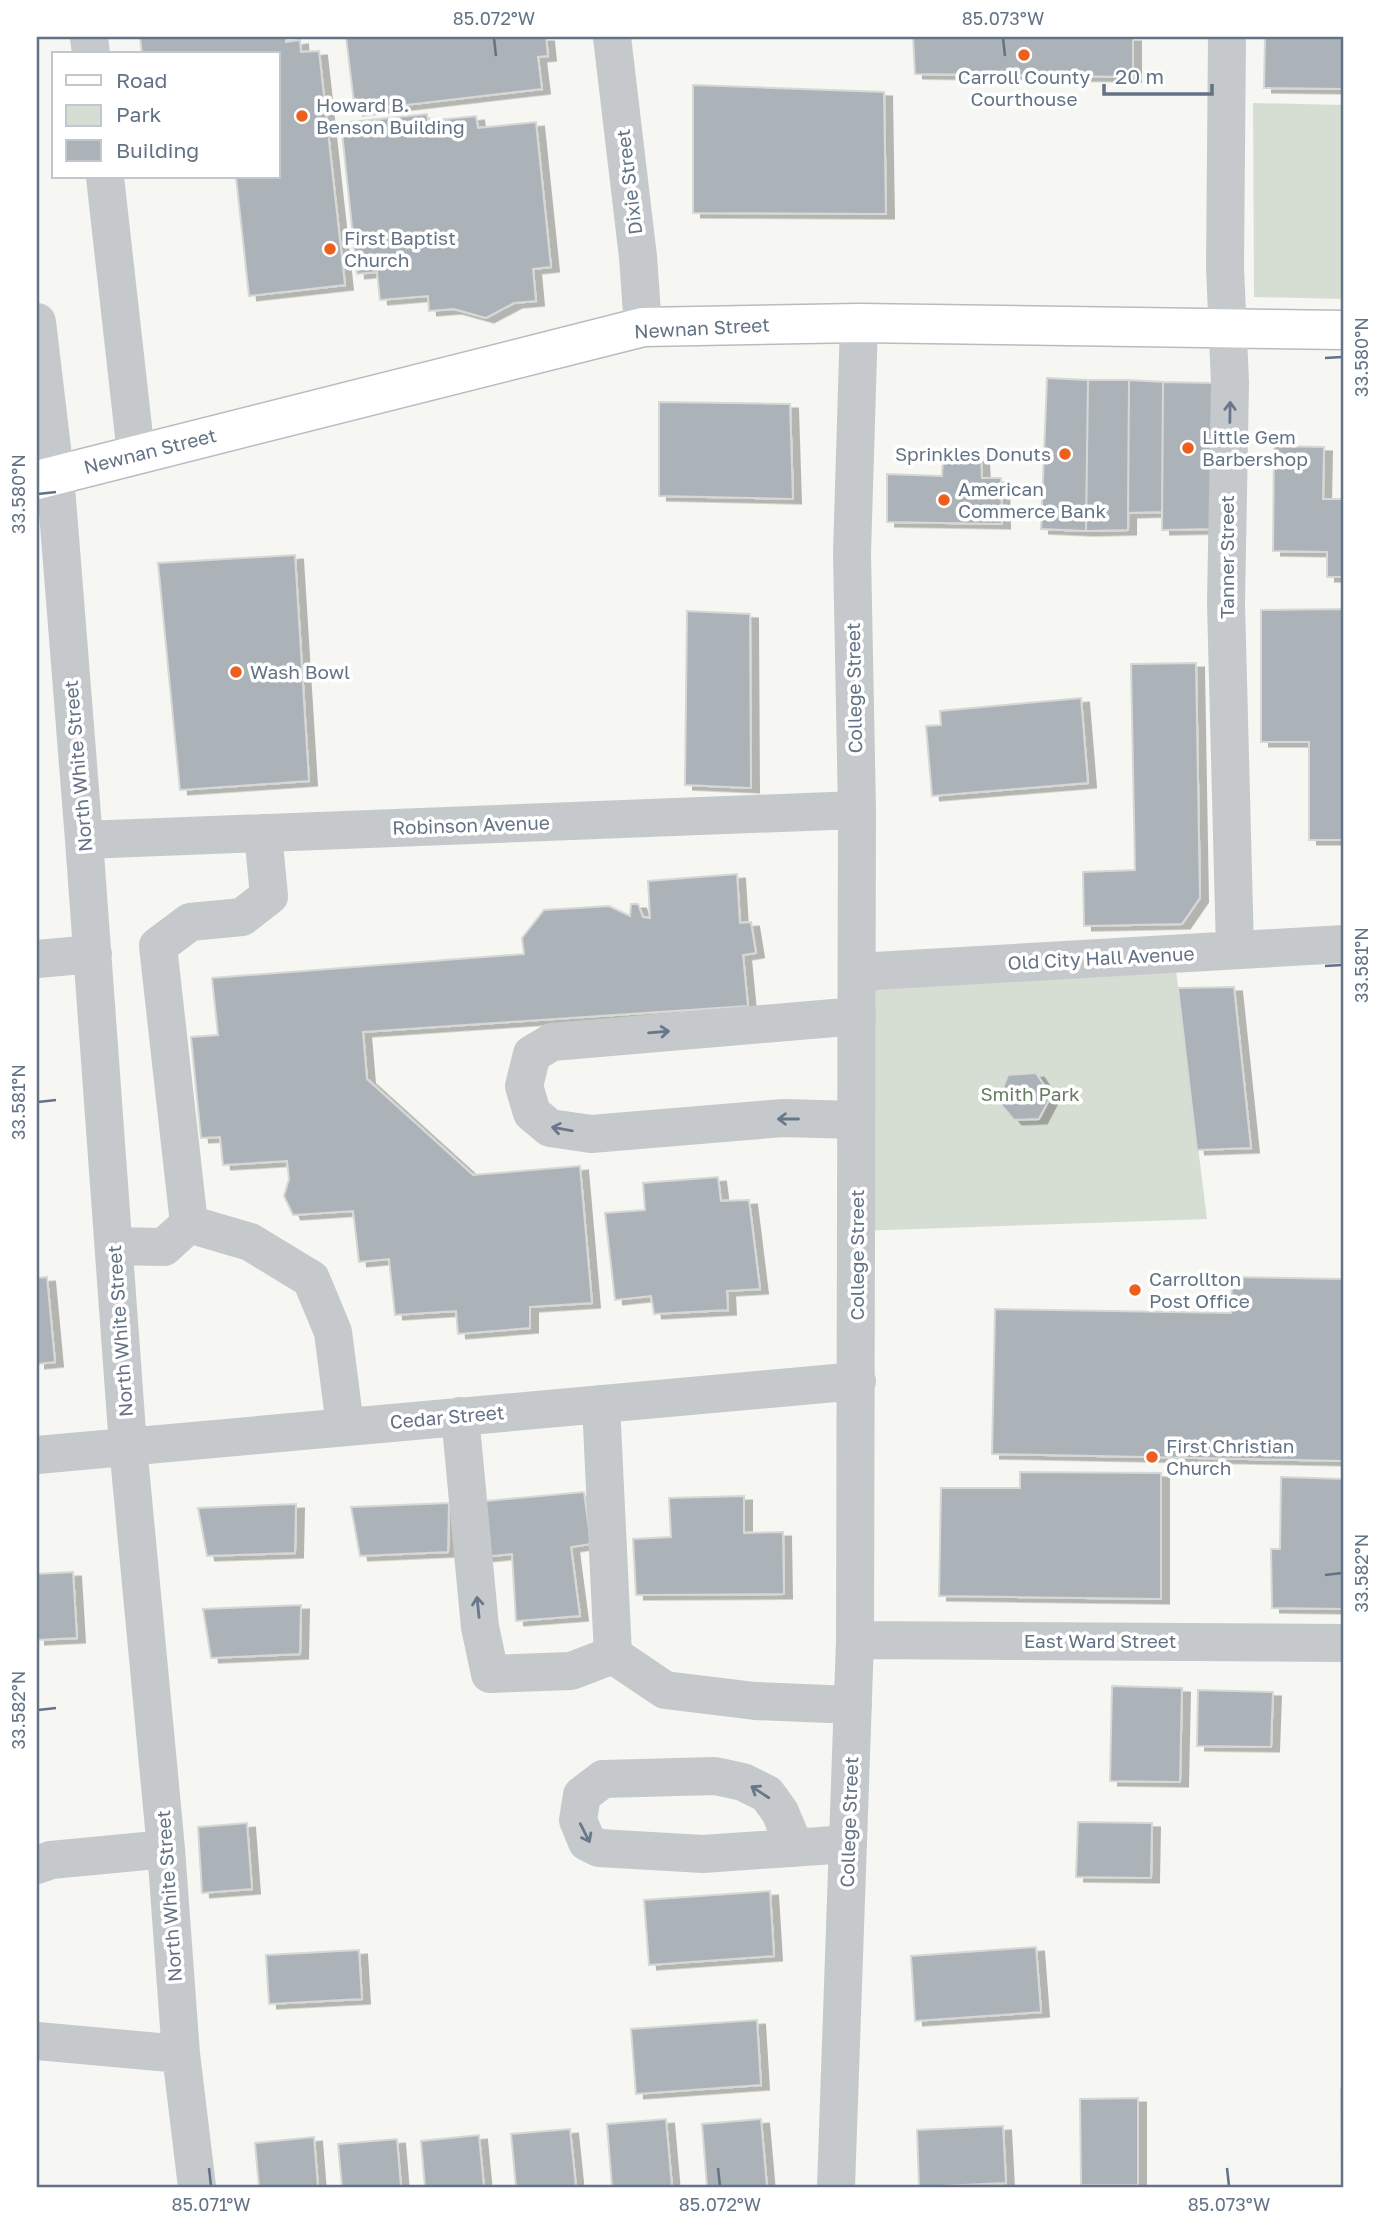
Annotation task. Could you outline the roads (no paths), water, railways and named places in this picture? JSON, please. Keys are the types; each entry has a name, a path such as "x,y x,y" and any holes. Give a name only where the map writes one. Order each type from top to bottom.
{"main road":[{"name":"Newnan Street","path":"46,477 643,327 859,323 1344,330"}],"street":[{"name":"Dixie Street","path":"612,37 638,257 643,327"},
{"name":"Tanner Street","path":"1227,37 1225,267 1230,383 1226,603 1235,950"},
{"path":"105,178 136,454"},
{"name":"North White Street","path":"37,322 46,477 84,840 128,1446 166,1849 181,2054 197,2187"},
{"name":"College Street","path":"836,2187 855,1640 857,810 852,553 859,323"},
{"name":"Robinson Avenue","path":"84,840 857,810"},
{"path":"189,1224 159,946 190,922 242,917 269,896 263,833"},
{"name":"Old City Hall Avenue","path":"857,972 1344,944"},
{"path":"37,959 93,954"},
{"path":"856,1120 783,1118 591,1134 550,1128 532,1113 524,1086 532,1054 552,1042 857,1016"},
{"path":"114,1246 164,1247 189,1224"},
{"path":"189,1224 250,1242 311,1279 333,1332 345,1426"},
{"name":"Cedar Street","path":"37,1455 857,1381"},
{"path":"601,1404 613,1655"},
{"path":"460,1416 480,1627 490,1674 571,1671 613,1655"},
{"name":"East Ward Street","path":"855,1640 1344,1643"},
{"path":"613,1655 665,1689 755,1701 853,1705"},
{"path":"795,1848 780,1812 767,1794 743,1782 715,1776 603,1779 582,1795 578,1820 587,1842 600,1849 703,1854 795,1848 848,1844"},
{"path":"37,1866 51,1860 166,1849"},
{"path":"37,2041 181,2054"}],"place":[{"name":"Carroll County Courthouse","path":"1024,55"},
{"name":"Howard B. Benson Building","path":"302,116"},
{"name":"First Baptist Church","path":"330,249"},
{"name":"Little Gem Barbershop","path":"1188,448"},
{"name":"Sprinkles Donuts","path":"1065,454"},
{"name":"American Commerce Bank","path":"944,500"},
{"name":"Wash Bowl","path":"236,672"},
{"name":"Carrollton Post Office","path":"1135,1290"},
{"name":"First Christian Church","path":"1152,1457"}],"park label":[{"name":"Smith Park","path":"1030,1094"}]}
